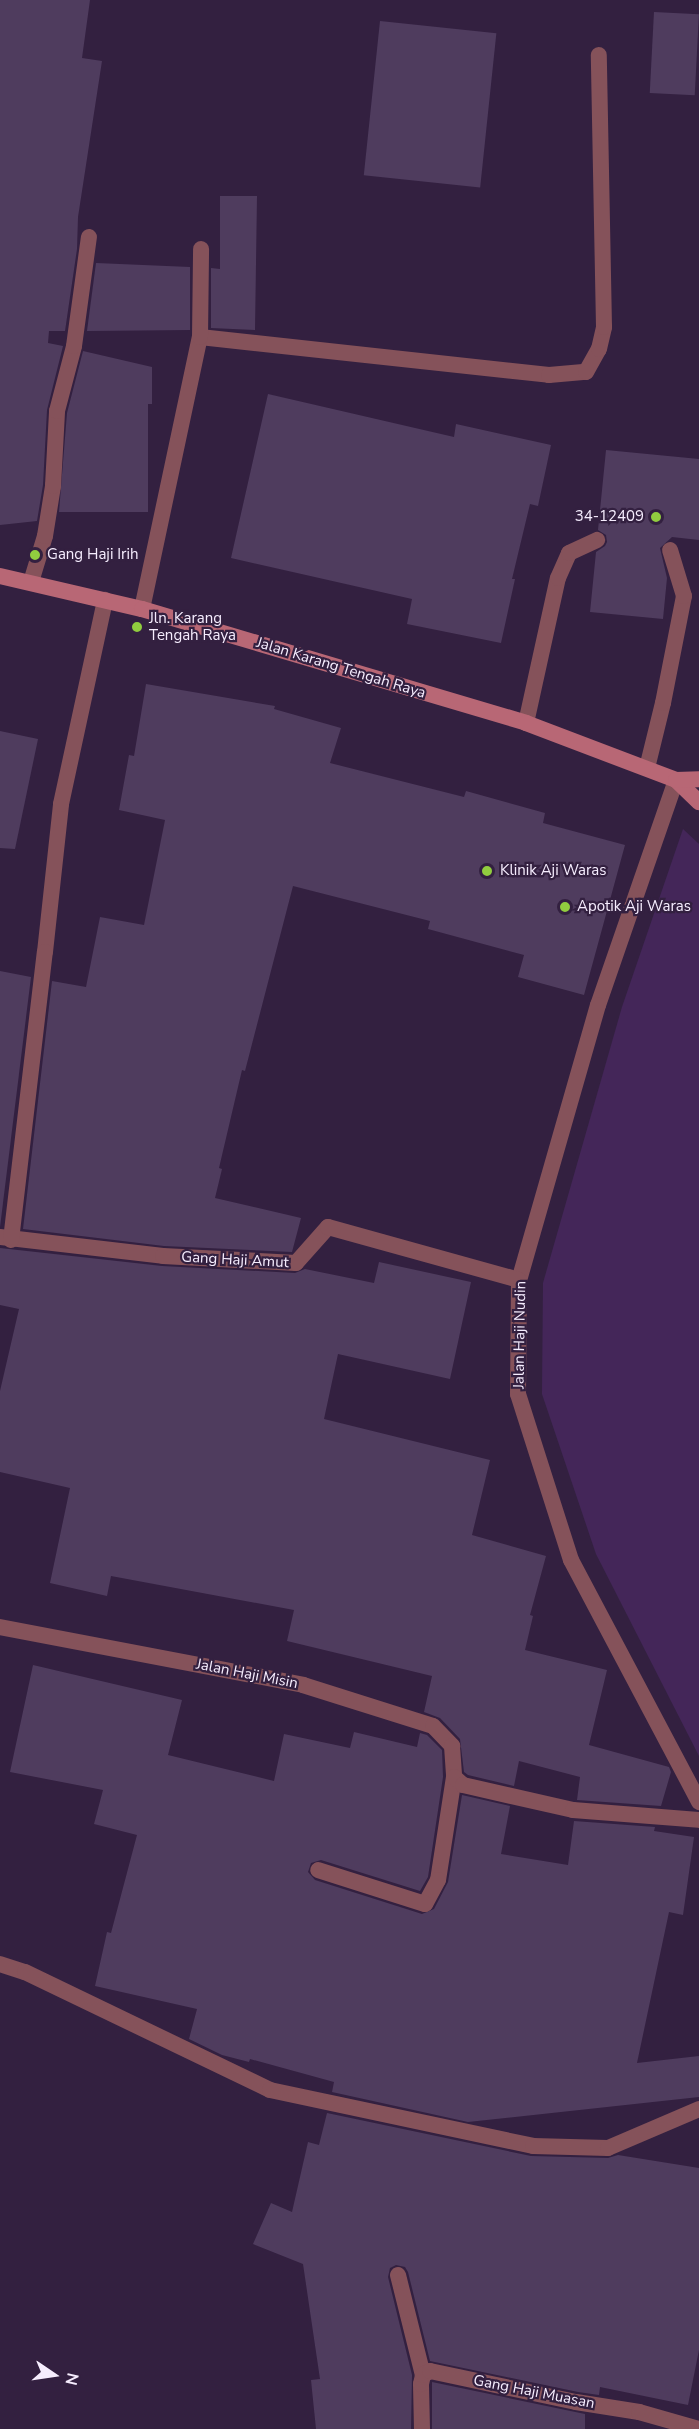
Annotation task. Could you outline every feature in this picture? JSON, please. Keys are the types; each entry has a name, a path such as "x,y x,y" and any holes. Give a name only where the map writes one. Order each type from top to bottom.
{"main road":[{"name":"Jalan Karang Tengah Raya","path":"0,576 142,609 526,723 676,780 699,802"},
{"name":"Jalan Karang Tengah Raya","path":"676,780 699,779"}],"street":[{"path":"200,337 549,375 586,372 599,349 604,327 599,55"},
{"path":"31,582 45,536 53,486 57,411 74,346 89,237"},
{"path":"142,609 200,337 201,249"},
{"path":"526,723 558,578 569,553 597,540"},
{"path":"647,768 663,703 684,596 670,550"},
{"path":"5,1238 45,952 61,804 105,600"},
{"name":"Jalan Haji Nudin","path":"676,780 598,1005 519,1280 518,1394 571,1560 699,1802"},
{"name":"Gang Haji Amut","path":"5,1238 163,1256 296,1263 328,1227 519,1280"},
{"name":"Jalan Haji Misin","path":"0,1627 303,1684 433,1726 452,1746 454,1777 438,1880 425,1904 318,1870"},
{"path":"454,1777 463,1785 573,1810 699,1820"},
{"path":"0,1964 25,1972 270,2090 533,2146 608,2148 699,2109"},
{"path":"398,2276 423,2375 422,2429"},
{"name":"Gang Haji Muasan","path":"423,2375 430,2371 576,2402 639,2412 699,2429"}],"shaded area":[{"path":"683,829 699,844 699,1756 596,1554 542,1394 543,1283 622,1007"}],"building":[{"path":"0,0 90,0 82,58 102,61 78,217 77,249 65,331 49,331 48,343 63,346 47,410 43,485 37,521 0,525"},
{"path":"654,12 699,14 695,95 650,93"},
{"path":"380,21 496,33 480,187 364,175"},
{"path":"220,196 257,196 255,330 211,328 211,268 220,269"},
{"path":"96,263 190,267 190,330 87,331"},
{"path":"83,351 152,367 152,404 148,404 148,512 59,512 67,413"},
{"path":"268,394 454,437 456,424 551,445 538,506 530,504 512,579 515,579 501,643 407,624 412,599 231,558"},
{"path":"606,450 699,459 699,540 672,537 660,548 667,578 663,619 590,612 596,552 607,542 606,535 598,530"},
{"path":"146,684 275,706 274,709 341,728 330,763 464,797 466,791 545,813 543,823 625,845 584,995 518,977 524,955 428,929 430,921 293,886 245,1071 242,1070 219,1168 222,1169 215,1198 301,1218 292,1252 164,1246 23,1229 52,981 86,987 100,917 144,925 165,820 119,810 129,755 134,756"},
{"path":"0,731 38,739 15,849 0,848"},
{"path":"0,971 31,977 0,1227"},
{"path":"0,1248 162,1266 295,1273 305,1269 374,1283 379,1262 471,1282 450,1379 338,1354 324,1419 490,1460 472,1535 546,1556 530,1615 533,1616 525,1650 607,1670 589,1745 669,1767 671,1772 661,1806 577,1800 580,1777 519,1761 514,1786 468,1775 464,1772 460,1739 440,1718 424,1712 432,1676 287,1641 294,1610 111,1576 107,1596 50,1583 70,1488 0,1472 0,1391 19,1309 0,1305"},
{"path":"33,1665 182,1700 168,1755 274,1781 284,1734 350,1748 354,1732 417,1747 420,1733 427,1735 442,1750 443,1777 428,1877 420,1891 321,1860 311,1863 308,1872 315,1880 422,1914 434,1909 448,1882 462,1795 510,1806 501,1854 568,1865 574,1821 655,1827 654,1831 694,1837 683,1915 669,1912 637,2063 699,2056 699,2097 468,2122 332,2092 334,2082 250,2059 249,2062 222,2055 189,2039 197,2009 95,1986 107,1932 111,1933 137,1835 94,1824 103,1790 10,1772"},
{"path":"327,2113 531,2156 608,2158 618,2155 699,2168 699,2350 688,2405 600,2387 599,2395 578,2392 430,2361 408,2272 405,2267 396,2265 390,2268 388,2277 412,2375 411,2429 316,2429 311,2380 320,2379 303,2264 253,2244 271,2203 292,2212 308,2142 319,2145"},
{"path":"432,2382 585,2414 585,2429 432,2429"}],"place":[{"name":"34-12409","path":"656,517"},
{"name":"Gang Haji Irih","path":"35,555"},
{"name":"Jln. Karang Tengah Raya","path":"137,627"},
{"name":"Klinik Aji Waras","path":"487,871"},
{"name":"Apotik Aji Waras","path":"565,907"}]}
